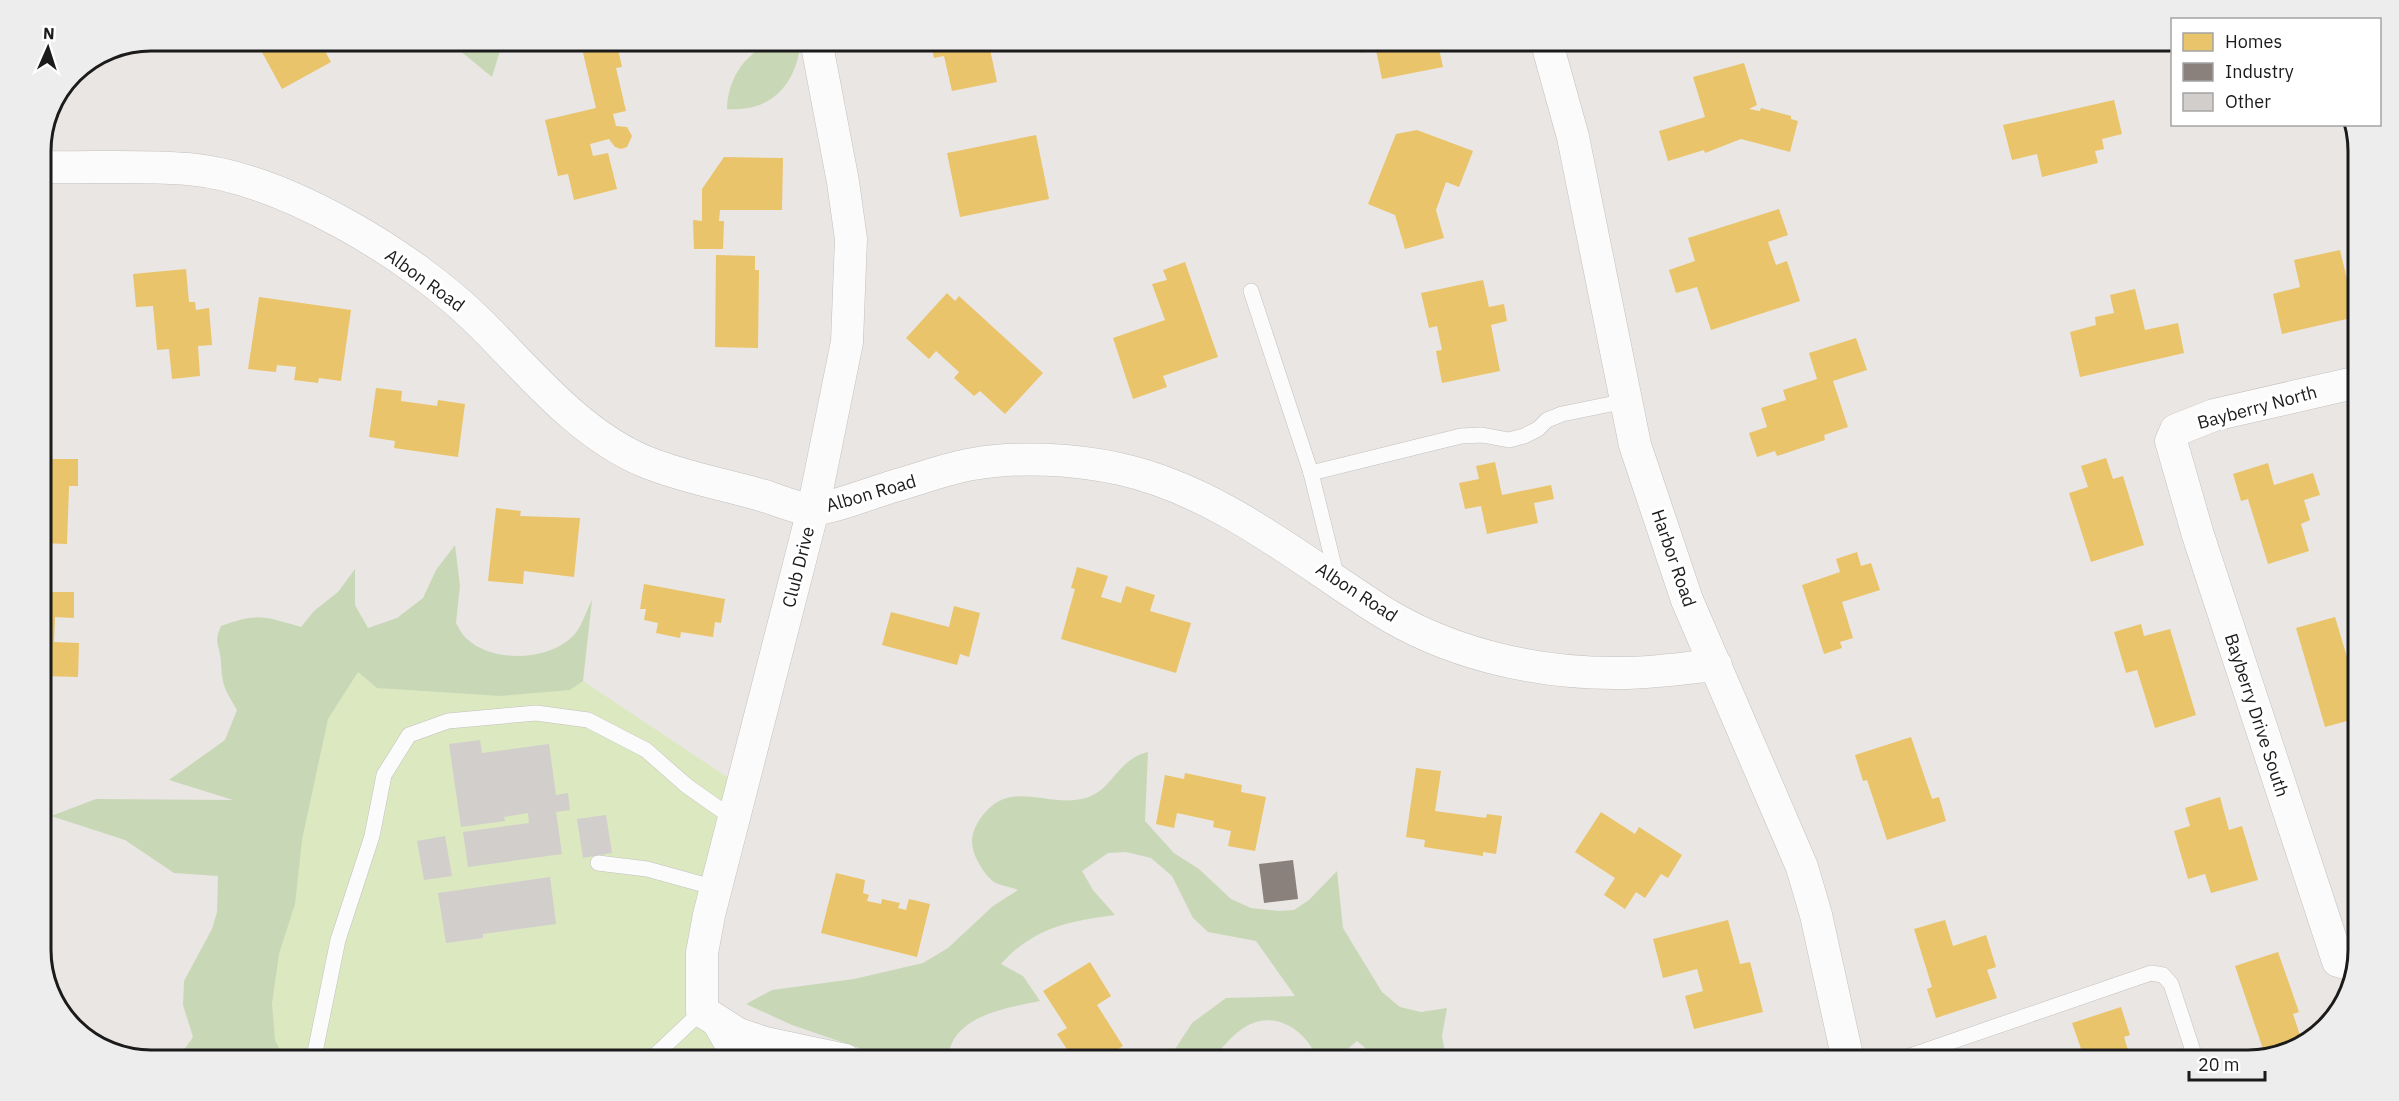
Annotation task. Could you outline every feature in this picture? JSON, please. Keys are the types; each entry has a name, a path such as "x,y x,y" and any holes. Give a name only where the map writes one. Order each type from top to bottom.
{"street":[{"name":"Club Drive","path":"702,1011 702,953 716,888 813,510 847,342 850,239 843,182 818,51"},
{"name":"Harbor Road","path":"1548,51 1573,136 1635,445 1684,589 1803,867 1846,1050"},
{"name":"Albon Road","path":"51,167 190,169 236,177 296,199 351,228 432,281 472,315 566,408 597,435 642,461 702,480 813,510 973,464 1039,460 1118,468 1164,482 1205,499 1283,543 1382,611 1446,643 1515,663 1557,670 1617,674 1716,665"},
{"name":"Bayberry North","path":"2174,449 2171,441 2176,430 2214,415 2348,384"},
{"name":"Bayberry Drive South","path":"2174,449 2198,535 2338,961 2347,964"},
{"path":"702,1011 734,1047 765,1043 798,1050"}],"lane":[{"path":"1251,291 1311,473 1338,581"},
{"path":"1311,473 1461,436 1482,435 1509,440 1524,436 1538,429 1547,420 1562,414 1626,401"},
{"path":"315,1050 338,940 372,836 384,775 409,735 448,721 536,713 588,720 646,750 687,786 734,819"},
{"path":"598,863 647,869 716,888"},
{"path":"1927,1050 2151,973 2163,975 2170,984 2193,1050"},
{"path":"661,1050 702,1011"}],"green space":[{"path":"460,51 500,51 492,77"},
{"path":"757,51 799,51 794,71 779,93 757,106 727,109 734,79 750,56"},
{"path":"455,545 460,586 456,623 467,639 478,647 505,655 535,655 561,645 578,629 592,600 583,681 570,690 500,696 377,688 358,672 328,719 302,840 295,904 279,954 272,1004 275,1040 280,1050 184,1050 193,1037 183,1005 184,981 212,929 217,912 218,876 174,873 125,840 51,816 96,799 233,800 169,780 225,740 237,710 223,683 217,640 221,626 244,619 261,618 301,627 314,611 338,592 355,569 355,605 368,628 397,618 423,598 436,570"},
{"path":"329,641 583,681 742,787 697,997 721,1022 816,1050 211,1050 245,1014"},
{"path":"1148,752 1145,821 1174,853 1199,869 1231,899 1251,908 1294,910 1309,900 1337,871 1343,928 1382,992 1400,1007 1421,1012 1447,1008 1442,1036 1445,1050 1368,1050 1357,1041 1347,1050 1313,1050 1298,1032 1289,1026 1267,1020 1256,1022 1240,1030 1220,1050 1174,1050 1192,1023 1226,998 1295,996 1256,941 1208,932 1193,918 1172,876 1151,858 1126,852 1108,853 1082,871 1093,890 1115,915 1082,920 1039,934 1013,952 1001,964 1023,976 1040,1001 996,1011 969,1024 958,1033 950,1050 865,1050 792,1025 746,1004 772,990 854,979 923,963 948,948 993,906 1018,890 992,881 974,853 972,837 974,830 991,806 1003,799 1016,796 1057,800 1086,798 1103,788 1129,761"}],"building: Homes":[{"path":"261,51 325,51 331,62 282,89"},
{"path":"583,51 618,51 622,67 616,68 626,111 613,114 616,126 627,127 632,136 627,147 621,149 615,147 609,139 590,144 593,156 608,153 617,189 574,200 568,174 558,176 545,120 596,108"},
{"path":"932,51 990,51 997,82 952,91 944,56 934,58"},
{"path":"1376,51 1439,51 1443,67 1382,79"},
{"path":"1744,63 1757,105 1749,109 1760,111 1761,108 1791,116 1791,119 1798,121 1790,152 1741,139 1705,153 1704,150 1668,161 1659,131 1705,117 1693,77"},
{"path":"2114,100 2122,134 2102,139 2104,149 2095,151 2098,163 2042,177 2037,154 2012,160 2003,125"},
{"path":"1417,130 1473,151 1459,187 1446,182 1436,210 1444,238 1405,249 1395,215 1368,204 1396,134"},
{"path":"1036,135 1049,199 960,217 947,153"},
{"path":"724,157 783,158 782,210 720,210 719,221 724,221 723,249 694,249 693,220 702,221 702,189"},
{"path":"1779,209 1788,235 1768,242 1776,265 1787,261 1800,301 1711,330 1697,287 1676,293 1669,270 1695,261 1688,238"},
{"path":"2340,250 2348,284 2348,319 2282,334 2273,294 2300,287 2294,260"},
{"path":"716,255 755,256 755,270 759,270 758,348 715,347"},
{"path":"1185,262 1218,357 1163,376 1167,387 1133,399 1113,338 1165,320 1152,284 1167,280 1163,270"},
{"path":"186,269 189,302 195,302 196,310 209,308 212,345 198,346 200,376 172,379 169,349 157,350 153,306 136,307 133,274"},
{"path":"1483,280 1489,307 1504,304 1507,321 1491,325 1500,371 1442,383 1436,351 1442,350 1437,326 1429,328 1421,293"},
{"path":"2135,289 2145,330 2178,323 2184,353 2080,377 2070,332 2096,325 2095,317 2114,313 2110,295"},
{"path":"947,293 955,301 959,296 1043,373 1005,414 980,391 974,396 954,378 959,372 936,351 929,359 906,338"},
{"path":"259,297 351,310 341,381 319,378 318,383 294,380 296,367 277,365 276,372 248,369"},
{"path":"1856,338 1867,370 1833,381 1848,427 1824,435 1825,440 1777,456 1775,451 1757,457 1749,433 1767,427 1761,408 1786,400 1783,390 1817,379 1809,353"},
{"path":"376,388 402,391 401,401 437,406 438,400 465,404 458,457 394,448 395,441 369,437"},
{"path":"2106,458 2113,479 2123,476 2144,545 2091,562 2069,493 2088,487 2081,466"},
{"path":"51,459 78,459 78,486 69,486 67,544 51,543"},
{"path":"1495,462 1502,495 1551,485 1554,499 1534,503 1538,523 1487,534 1481,506 1465,509 1459,483 1479,479 1476,466"},
{"path":"2268,463 2274,485 2313,473 2320,495 2304,500 2310,520 2301,524 2309,551 2268,564 2248,499 2241,501 2233,474"},
{"path":"496,508 521,511 520,516 580,518 574,577 524,571 523,584 488,581"},
{"path":"1857,552 1861,566 1871,563 1880,590 1842,602 1853,638 1840,642 1842,648 1824,654 1802,585 1840,572 1836,559"},
{"path":"1077,567 1108,576 1101,597 1121,603 1126,586 1155,595 1150,611 1191,623 1176,673 1061,639 1075,589 1071,588"},
{"path":"644,584 725,599 721,623 715,622 713,637 681,632 680,638 656,633 658,623 644,620 646,609 640,609"},
{"path":"51,592 74,592 74,618 55,617 54,642 79,643 78,677 51,676"},
{"path":"954,606 980,613 969,657 960,654 957,665 882,645 891,612 949,627"},
{"path":"2335,617 2348,661 2348,721 2325,727 2296,628"},
{"path":"2141,624 2144,636 2170,629 2196,715 2155,728 2137,670 2126,673 2114,632"},
{"path":"1911,737 1932,799 1939,797 1946,821 1887,840 1867,780 1863,781 1855,755"},
{"path":"1416,768 1441,771 1435,811 1486,818 1487,814 1502,816 1496,854 1483,852 1483,856 1424,847 1425,840 1406,837"},
{"path":"1185,773 1242,785 1241,792 1266,797 1255,851 1228,846 1231,831 1213,827 1214,821 1177,813 1174,828 1156,824 1165,775 1184,779"},
{"path":"2220,797 2229,830 2242,826 2258,880 2211,893 2205,874 2188,879 2174,831 2190,826 2185,808"},
{"path":"1601,812 1635,834 1639,827 1682,855 1668,878 1661,874 1645,898 1636,892 1625,909 1604,895 1615,878 1575,852"},
{"path":"836,873 865,880 863,893 869,895 867,901 881,904 882,899 900,903 898,908 906,910 909,899 930,904 917,957 821,933"},
{"path":"1728,920 1740,964 1750,962 1763,1012 1694,1029 1685,996 1703,991 1697,969 1663,978 1653,939"},
{"path":"1945,920 1953,946 1986,935 1996,967 1987,970 1997,998 1936,1018 1927,989 1932,987 1914,929"},
{"path":"2278,952 2299,1012 2293,1014 2300,1035 2280,1045 2263,1049 2235,966"},
{"path":"1090,962 1111,996 1097,1005 1123,1046 1116,1050 1067,1050 1057,1034 1067,1028 1043,991"},
{"path":"2121,1007 2130,1035 2124,1037 2128,1050 2081,1050 2072,1023"}],"building: Industry":[{"path":"1293,860 1298,899 1264,903 1259,864"}],"building: Other":[{"path":"480,740 482,753 549,744 556,795 568,793 570,810 556,812 562,854 468,867 463,832 529,823 528,813 504,817 505,821 461,827 449,744"},
{"path":"606,815 612,853 583,858 577,819"},
{"path":"445,836 452,876 424,880 417,841"},
{"path":"550,877 556,924 483,934 483,938 446,943 438,893"}]}
